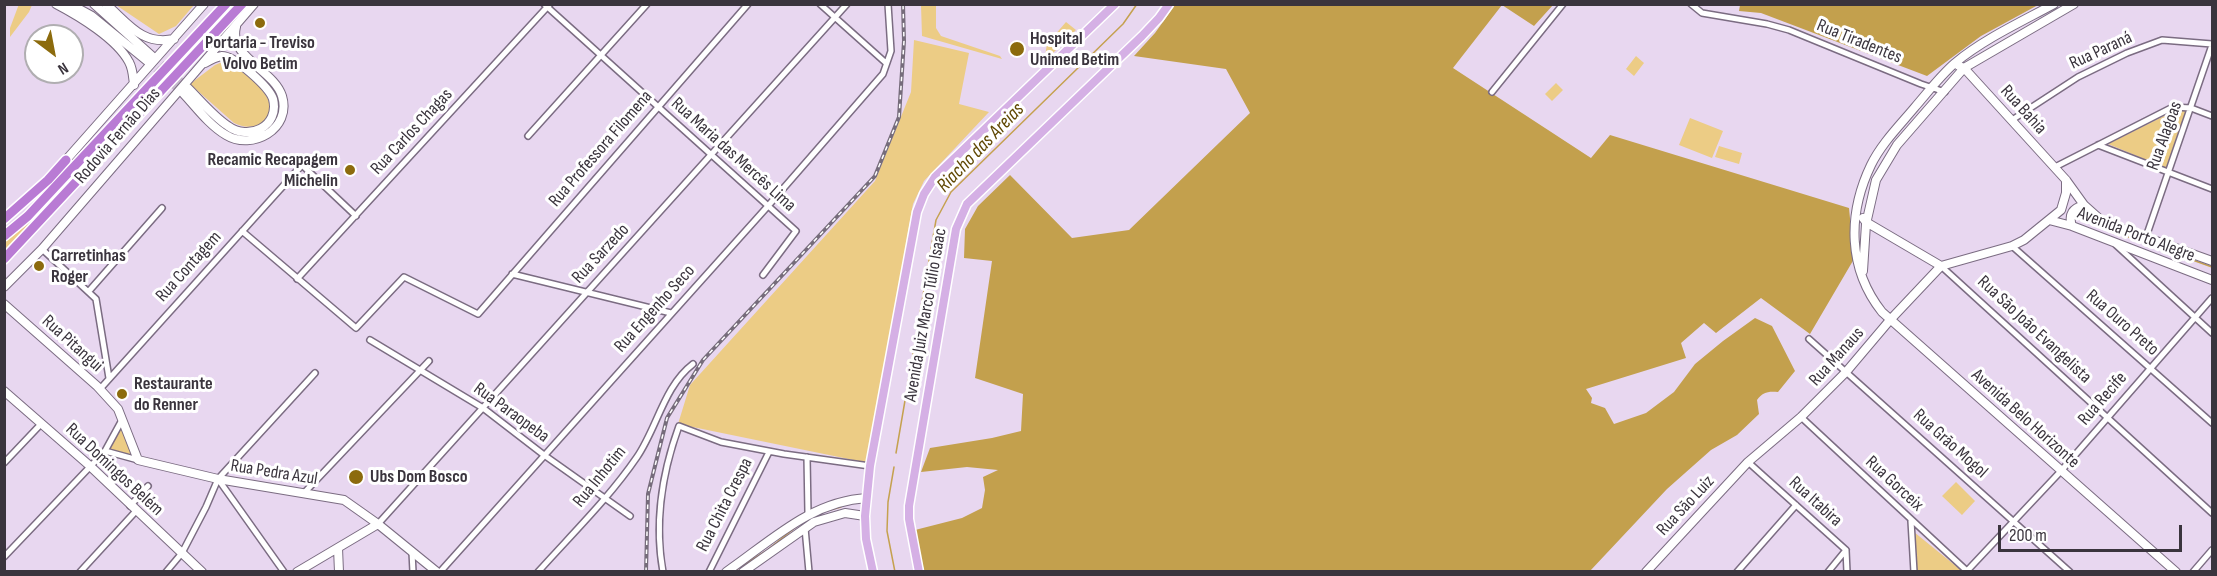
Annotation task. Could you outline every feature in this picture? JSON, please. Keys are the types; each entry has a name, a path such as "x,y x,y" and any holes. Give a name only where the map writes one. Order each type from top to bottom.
{"highway":[{"name":"Rodovia Fernão Dias","path":"4,236 28,216 226,4"},
{"name":"Rodovia Fernão Dias","path":"4,259 242,4"},
{"path":"4,219 48,180 66,160"}],"main road":[{"path":"56,4 79,16 121,52 129,61 134,85"},
{"path":"70,4 92,16 149,58 94,4"},
{"path":"106,4 139,34 148,39 164,42 174,39"},
{"name":"Rodovia Fernão Dias","path":"66,160 204,4"},
{"name":"Rodovia Fernão Dias","path":"4,287 42,249 254,4"},
{"name":"Avenida Juiz Marco Túlio Isaac","path":"873,572 866,539 865,516 870,466 917,212 924,194 935,177 1115,4"},
{"name":"Avenida Juiz Marco Túlio Isaac","path":"919,572 909,519 909,506 956,229 967,204 1142,36 1169,4"},
{"name":"Avenida Belo Horizonte","path":"2054,4 1974,49 1954,64 1887,140 1871,165 1857,208 1854,247 1858,267 1873,300 1890,320 2176,572"},
{"path":"1863,282 1862,260 1866,222 1876,180 1897,145 1946,92 1964,68 2074,4"},
{"path":"198,67 213,58 223,56 235,60 269,91 273,101 270,119 259,131 239,132 229,127 185,91 221,131 244,141 259,139 279,123 282,115 281,93 235,41 236,25"},
{"name":"Rua Bahia","path":"1954,64 1964,68 2066,180"},
{"path":"1857,208 1866,222 1941,266 2012,246 2024,240 2061,210 2066,194 2066,180"},
{"name":"Avenida Porto Alegre","path":"2066,180 2084,205 2103,222 2212,261"},
{"path":"2072,226 2071,213 2074,209 2084,205"},
{"name":"Avenida Porto Alegre","path":"2049,220 2072,226 2212,280"},
{"name":"Rua Manaus","path":"1748,462 1801,417 1846,372 1890,320 1941,266"},
{"name":"Rua Pitangui","path":"4,304 100,389 118,409 122,420"},
{"name":"Rua Domingos Belém","path":"4,391 90,466 202,572"},
{"path":"122,420 138,460"},
{"name":"Rua Pedra Azul","path":"138,460 218,479 344,500 438,572"},
{"name":"Rua São Luiz","path":"1646,572 1748,462"},
{"path":"726,572 808,513 834,503 867,498"},
{"path":"742,572 805,528 829,517 845,513 865,516"},
{"path":"297,572 378,524"},
{"path":"338,548 339,572"}],"street":[{"path":"528,136 647,4"},
{"name":"Rua Professora Filomena","path":"297,279 356,328 404,277 478,314 748,4"},
{"path":"820,4 886,63 891,51 888,4"},
{"name":"Rua Sarzedo","path":"378,524 847,4"},
{"path":"1492,92 1563,4"},
{"name":"Rua Tiradentes","path":"1691,4 1702,13 1789,30 1946,92"},
{"name":"Rua Maria das Mercês Lima","path":"547,6 796,231 763,275"},
{"name":"Rua Carlos Chagas","path":"297,279 547,6"},
{"name":"Rua Paraná","path":"2012,120 2078,77 2127,53 2162,40 2212,45"},
{"name":"Rua Alagoas","path":"2146,237 2212,45"},
{"name":"Rua Engenho Seco","path":"438,572 768,206 883,74 886,63"},
{"path":"2055,167 2173,107 2191,108 2212,116"},
{"path":"2098,145 2212,189"},
{"name":"Rua Contagem","path":"100,389 302,165 356,216"},
{"path":"89,291 162,208"},
{"path":"242,231 297,279"},
{"path":"2115,243 2212,333"},
{"name":"Rua Ouro Preto","path":"2012,246 2212,423"},
{"path":"42,249 96,299 109,378"},
{"name":"Rua São João Evangelista","path":"1941,266 2212,513"},
{"path":"512,274 671,313"},
{"name":"Rua Recife","path":"1967,571 2061,471 2212,298"},
{"name":"Rua Grão Mogol","path":"1809,339 2070,572"},
{"name":"Rua Paraopeba","path":"370,340 483,408 630,516"},
{"path":"304,493 429,361"},
{"name":"Rua Inhotim","path":"538,572 638,456 656,418 684,371 693,364"},
{"path":"165,572 182,554 218,479 315,373"},
{"name":"Rua Gorceix","path":"1801,417 1967,571"},
{"path":"4,557 105,451 122,420"},
{"path":"4,463 41,424"},
{"path":"663,572 658,531 662,490 670,452 680,426 721,442 769,452 870,466"},
{"path":"105,451 138,460"},
{"name":"Rua Chita Crespa","path":"709,572 769,452"},
{"path":"807,457 808,513"},
{"name":"Rua Itabira","path":"1748,462 1846,550 1847,572"},
{"path":"218,479 284,572"},
{"path":"80,572 133,508 148,486"},
{"path":"1737,572 1796,505"},
{"path":"1911,520 1914,572"},
{"path":"805,528 809,572"},
{"path":"1828,572 1846,550"},
{"path":"2193,572 2212,550"},
{"path":"412,551 413,572"}],"shaded area":[{"path":"19,4 32,5 10,37 10,28"},
{"path":"1740,4 2038,5 1981,36 1927,76 1761,13 1739,11"},
{"path":"116,5 194,5 176,26 159,34"},
{"path":"921,5 936,5 936,28 941,36 1000,56 1002,59 922,36"},
{"path":"1175,5 1502,5 1453,68 1591,158 1610,135 1849,208 1854,259 1810,334 1761,298 1716,333 1704,323 1681,343 1686,358 1586,389 1592,398 1591,403 1605,408 1614,424 1646,413 1674,392 1695,364 1755,318 1772,326 1795,371 1778,392 1761,395 1757,400 1759,414 1737,435 1711,450 1667,489 1590,571 924,571 915,530 962,518 982,508 985,490 983,477 998,470 967,467 921,472 930,448 1021,431 1023,394 975,378 992,261 964,258 965,229 978,206 1010,175 1072,238 1129,230 1250,113 1226,69 1134,56 1155,33"},
{"path":"1502,5 1553,5 1534,26"},
{"path":"1066,22 1076,30 1049,57 1045,56 1047,44"},
{"path":"914,40 969,53 959,104 989,112 924,181 913,204 868,463 678,424 690,385 875,181 911,92"},
{"path":"1636,56 1644,63 1634,76 1626,69"},
{"path":"222,62 234,67 249,78 267,96 270,110 265,121 247,127 234,123 190,84"},
{"path":"1556,83 1563,90 1552,101 1545,94"},
{"path":"2176,110 2186,111 2166,168 2108,144"},
{"path":"1690,118 1723,131 1712,158 1679,145"},
{"path":"1719,146 1742,153 1739,164 1715,157"},
{"path":"41,214 5,253 5,242"},
{"path":"122,423 133,456 109,449"},
{"path":"1956,482 1975,501 1962,515 1942,496"},
{"path":"1914,532 1962,571 1917,571"}],"waterway":[{"name":"Riacho das Areias","path":"896,453 936,220 951,192 1123,24 1137,4"},
{"path":"2126,236 2212,267"},
{"name":"Riacho das Areias","path":"894,467 888,502 887,531 895,572"},
{"path":"826,511 841,507"},
{"path":"734,571 766,551 796,527"}],"tunnel":[{"path":"152,56 188,88"},
{"path":"147,61 183,93"}],"railway":[{"path":"646,572 648,494 667,418 703,360 875,176 899,117 904,41 903,4"}],"place":[{"name":"Portaria - Treviso Volvo Betim","path":"260,23"},
{"name":"Hospital Unimed Betim","path":"1017,49"},
{"name":"Recamic Recapagem Michelin","path":"350,170"},
{"name":"Carretinhas Roger","path":"39,266"},
{"name":"Restaurante do Renner","path":"122,394"},
{"name":"Ubs Dom Bosco","path":"356,477"}]}
